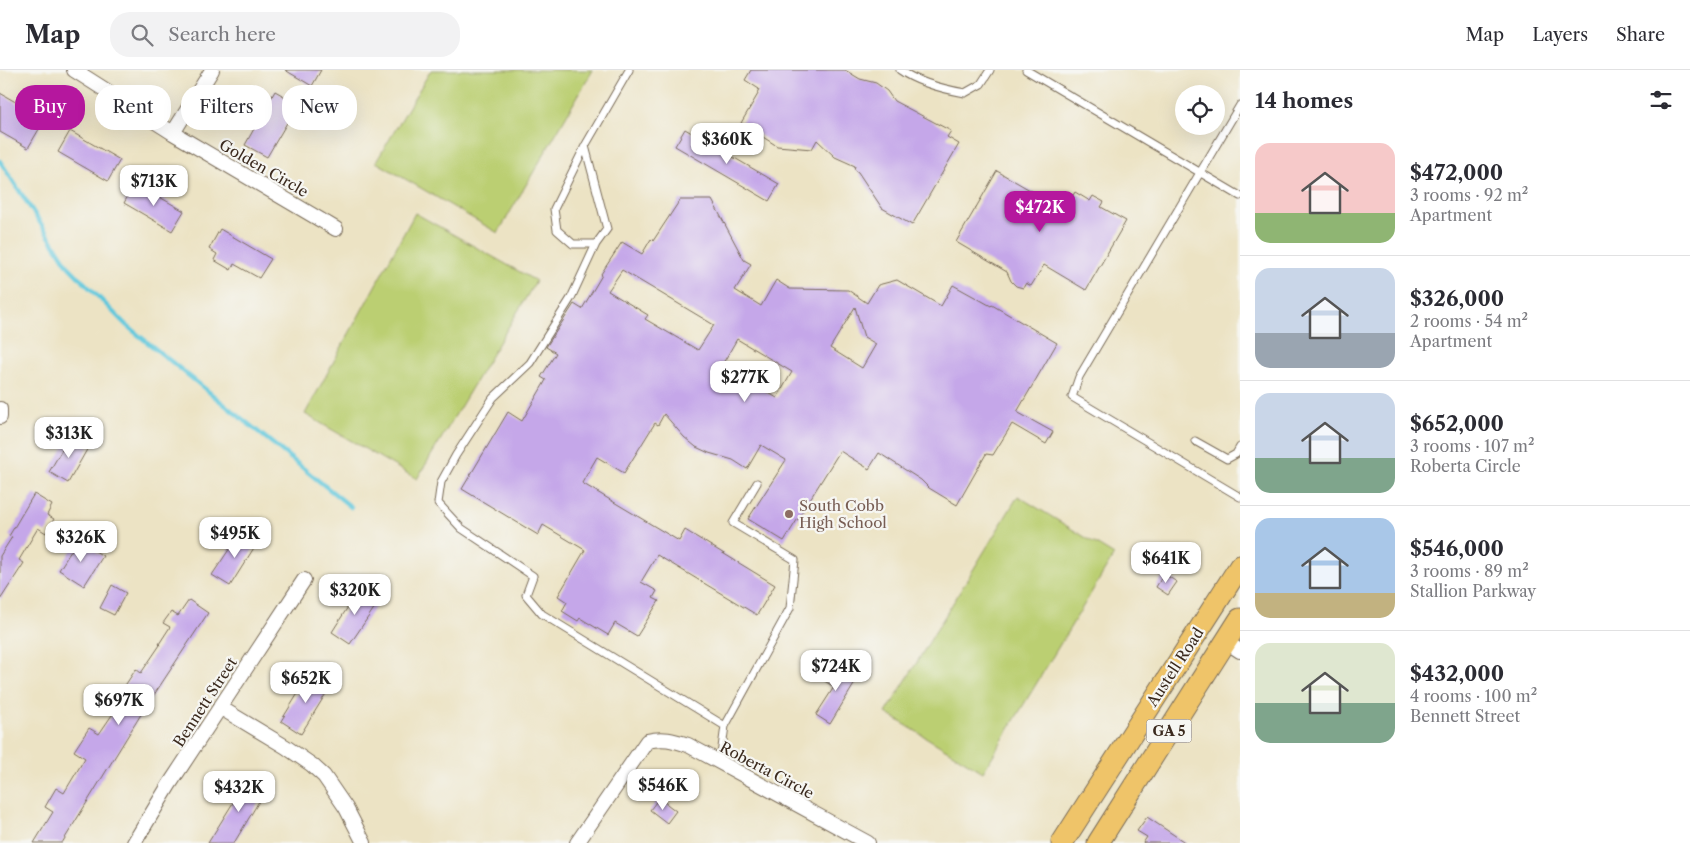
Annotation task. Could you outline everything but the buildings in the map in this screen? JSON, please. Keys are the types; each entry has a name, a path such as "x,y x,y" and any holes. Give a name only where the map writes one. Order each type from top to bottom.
{"main road":[{"name":"Austell Road","path":"1063,842 1239,565"},
{"name":"Austell Road","path":"1098,843 1232,646 1240,619"}],"street":[{"name":"Golden Circle","path":"74,70 173,133 336,229"},
{"path":"173,133 212,70"},
{"path":"0,409 0,417"},
{"name":"Bennett Street","path":"134,843 169,785 304,580"},
{"path":"221,708 286,747 324,776 346,808 364,843"},
{"name":"Roberta Circle","path":"577,843 648,741 658,739 669,739 688,745 868,843"}],"lane":[{"path":"596,244 573,244 557,230 554,209 584,146 629,70"},
{"path":"900,70 922,81 965,93 981,84 990,70"},
{"path":"1026,70 1240,196"},
{"path":"1240,104 1079,377 1072,397 1240,497"},
{"path":"584,146 607,229 596,244 571,298 530,363 493,398 456,455 441,482 438,503 461,528 533,576 526,595 542,614 725,726"},
{"path":"1195,441 1227,459 1236,454 1240,447"},
{"path":"720,763 725,726 790,608 795,560 733,523 757,483"}],"green space":[{"path":"431,70 593,70 498,233 376,162"},
{"path":"415,213 536,281 417,479 305,414"},
{"path":"1018,496 1114,555 983,772 886,713"}],"waterway":[{"path":"0,161 69,267 126,325 351,507"}],"place":[{"name":"South Cobb High School","path":"789,514"}]}
